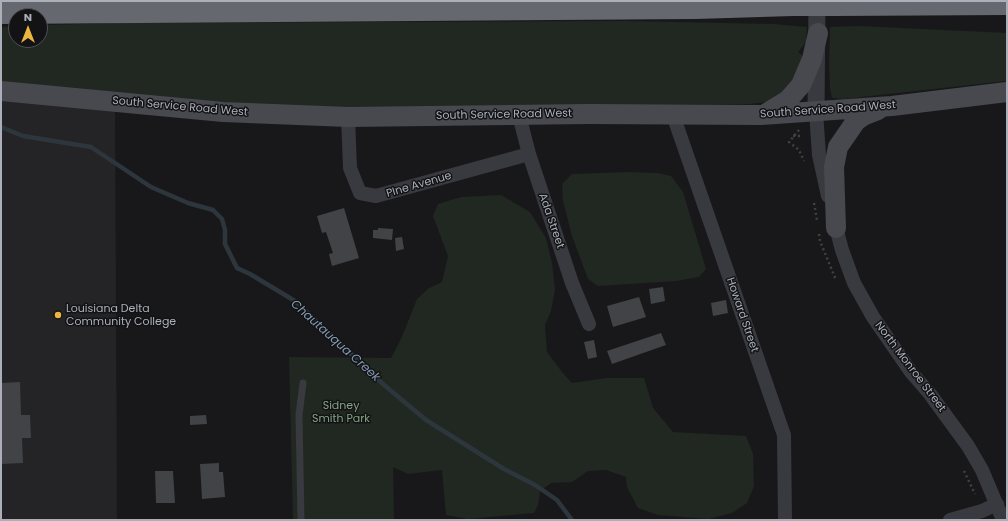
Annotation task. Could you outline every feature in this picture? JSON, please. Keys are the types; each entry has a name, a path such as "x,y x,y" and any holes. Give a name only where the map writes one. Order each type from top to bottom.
{"highway":[{"path":"1,14 687,8 825,3 1007,4"},
{"path":"877,4 1007,15"}],"main road":[{"path":"761,115 776,109 788,100 801,85 812,59 818,33"},
{"name":"South Service Road West","path":"1,92 223,112 348,117 761,115 894,106 1007,92"},
{"path":"836,228 834,167 838,147 851,127 863,116 894,106"}],"street":[{"path":"816,112 818,33 825,3"},
{"name":"North Monroe Street","path":"816,112 819,155 836,228 854,283 873,317 911,372 930,394 968,446 982,470 1003,520"},
{"name":"Ada Street","path":"519,115 529,154 572,283 589,324"},
{"name":"Howard Street","path":"673,115 784,435 785,520"},
{"name":"PIne Avenue","path":"348,117 350,168 360,193 376,196 529,154"},
{"path":"950,520 997,504"}],"lane":[{"path":"301,520 299,421 303,383"}],"shaded area":[{"name":"Louisiana Delta Community College","path":"1,101 115,110 117,520 1,520"}],"green space":[{"path":"626,21 774,24 807,27 806,42 798,52 807,59 802,73 774,101 750,104 478,106 474,109 251,107 1,84 1,27 8,27 8,48 48,48 48,25 122,23"},
{"path":"859,26 1007,33 1007,81 843,99 832,98 829,64 830,27"},
{"path":"627,172 657,173 671,176 683,192 706,269 699,277 676,281 598,286 588,279 572,236 563,201 562,184 572,174"},
{"name":"Sidney Smith Park","path":"501,195 530,212 546,238 552,263 555,290 551,311 545,325 547,352 562,372 572,383 607,378 644,378 653,408 673,432 746,436 753,454 754,486 747,503 732,513 708,519 658,515 638,508 627,487 626,477 606,470 588,471 572,482 551,483 540,491 538,505 534,513 468,519 446,515 442,470 408,474 393,467 394,520 293,520 289,357 391,358 401,339 417,299 429,288 442,282 448,256 433,216 438,204 461,197"}],"building":[{"path":"344,208 359,258 332,266 329,254 333,253 326,232 322,233 317,216"},
{"path":"378,228 393,229 392,240 373,238 373,230 378,230"},
{"path":"402,237 404,249 396,251 395,238"},
{"path":"663,287 665,301 651,304 649,289"},
{"path":"639,297 646,317 613,327 607,306"},
{"path":"726,300 728,313 713,316 711,303"},
{"path":"661,333 666,345 612,364 607,351"},
{"path":"594,340 597,357 588,359 584,342"},
{"path":"20,382 21,415 30,415 31,438 22,438 23,463 1,464 1,383"},
{"path":"206,415 207,424 190,425 190,416"},
{"path":"219,463 219,472 223,472 225,497 202,499 200,464"},
{"path":"155,471 173,471 175,503 156,503"}],"waterway":[{"name":"Chautauqua Creek","path":"1,127 23,136 91,147 151,187 188,203 213,210 222,219 225,230 225,244 237,268 250,274 295,301 384,385 426,420 504,469 535,485 557,500 572,520"}],"place":[{"name":"Louisiana Delta Community College","path":"58,315"}]}
